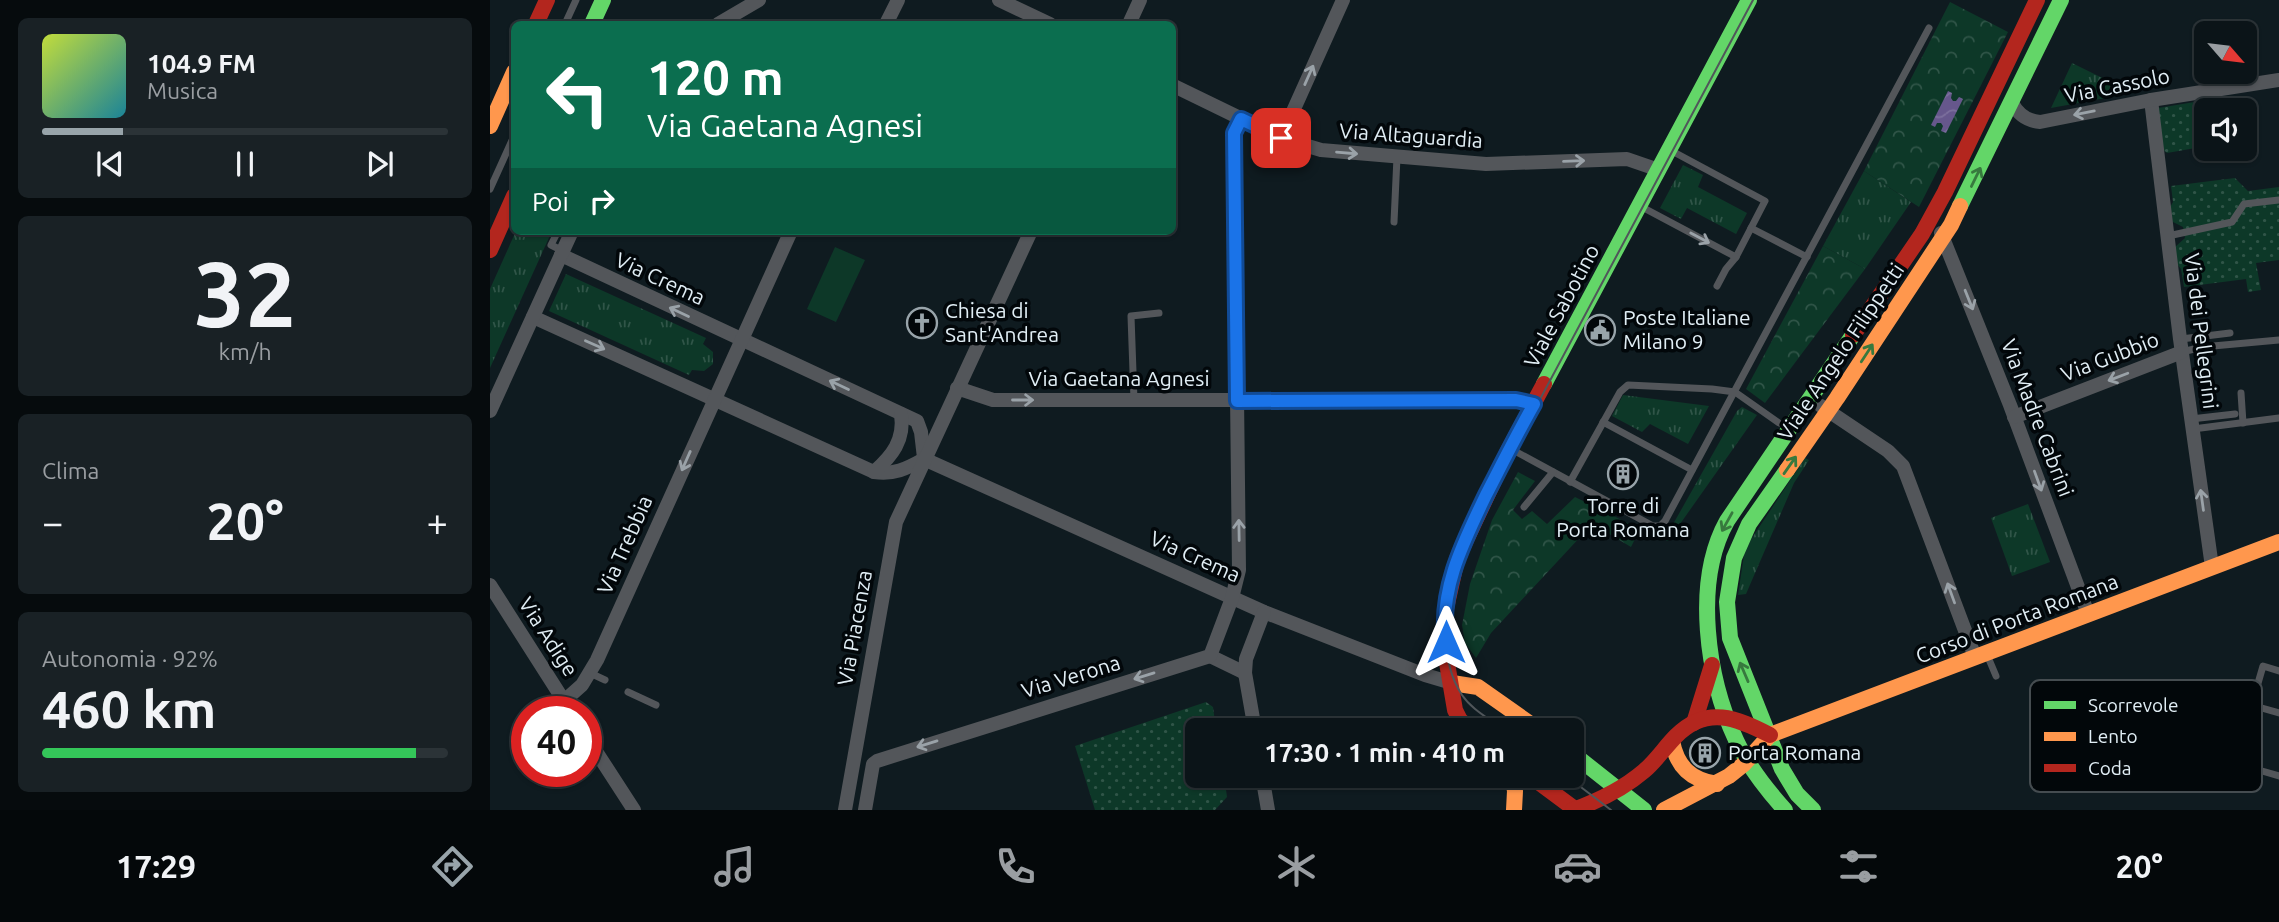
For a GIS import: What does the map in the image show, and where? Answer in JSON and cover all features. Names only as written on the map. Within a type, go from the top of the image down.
[{"type":"main road","points":[[537,21],[547,0]]},
{"type":"main road","points":[[593,21],[603,0]]},
{"type":"main road","name":"Viale Sabotino","points":[[1460,718],[1454,706],[1444,627],[1451,579],[1466,536],[1509,449],[1749,0]]},
{"type":"main road","name":"Viale Angelo Filippetti","points":[[1728,718],[1712,663],[1707,594],[1718,540],[1741,498],[1900,269],[1933,216],[2038,0]]},
{"type":"main road","name":"Viale Angelo Filippetti","points":[[1813,810],[1801,800],[1788,781],[1730,638],[1727,611],[1730,574],[1737,548],[1749,524],[1829,410],[1943,237],[2012,103],[2060,0]]},
{"type":"main road","points":[[490,126],[511,79]]},
{"type":"main road","points":[[490,250],[511,203]]},
{"type":"main road","name":"Corso di Porta Romana","points":[[1770,735],[2279,542]]},
{"type":"main road","name":"Viale Angelo Filippetti","points":[[1694,723],[1712,663]]},
{"type":"main road","points":[[1452,683],[1478,687],[1522,718]]},
{"type":"main road","points":[[1546,788],[1574,810],[1599,800],[1643,771],[1685,728],[1712,718],[1742,720],[1770,735],[1734,773],[1664,810]]},
{"type":"main road","points":[[1728,718],[1747,760],[1785,810]]},
{"type":"main road","points":[[1672,741],[1677,760],[1685,772],[1699,780],[1717,784]]},
{"type":"main road","points":[[1584,762],[1644,810]]},
{"type":"main road","points":[[1514,810],[1515,788]]},
{"type":"street","points":[[723,21],[760,0]]},
{"type":"street","points":[[888,21],[898,0]]},
{"type":"street","points":[[999,0],[1044,21]]},
{"type":"street","points":[[1130,21],[1140,0]]},
{"type":"street","points":[[1281,138],[1343,0]]},
{"type":"street","name":"Via Cassolo","points":[[2012,103],[2024,116],[2040,122],[2151,100],[2279,80]]},
{"type":"street","name":"Via Altaguardia","points":[[1176,87],[1281,138],[1321,150],[1486,164],[1627,159],[1659,170]]},
{"type":"street","name":"Via dei Pellegrini","points":[[2151,100],[2191,424],[2212,567]]},
{"type":"street","points":[[1241,119],[1234,133],[1239,570],[1233,598],[1210,656],[1245,673]]},
{"type":"street","name":"Via Madre Cabrini","points":[[1933,216],[2014,417],[2088,614]]},
{"type":"street","points":[[490,411],[570,235]]},
{"type":"street","points":[[715,399],[790,235]]},
{"type":"street","name":"Via Piacenza","points":[[845,810],[896,522],[1029,235]]},
{"type":"street","name":"Via Crema","points":[[562,253],[917,421],[924,459],[1264,612],[1425,676],[1452,683]]},
{"type":"street","points":[[533,317],[874,472],[901,472],[924,459]]},
{"type":"street","name":"Via Gubbio","points":[[2014,417],[2181,346]]},
{"type":"street","name":"Via Gaetana Agnesi","points":[[957,388],[993,400],[1516,400],[1534,404]]},
{"type":"street","name":"Via Trebbia","points":[[574,696],[590,673],[715,399]]},
{"type":"street","points":[[1806,404],[1819,405],[1829,410],[1888,451],[1903,466],[1981,655]]},
{"type":"street","points":[[874,472],[893,454],[897,446],[901,433],[901,414]]},
{"type":"street","name":"Via Adige","points":[[490,585],[560,696]]},
{"type":"street","points":[[1253,718],[1245,673],[1248,650],[1264,612]]},
{"type":"street","name":"Via Verona","points":[[865,810],[873,764],[886,758],[1210,656]]},
{"type":"street","points":[[602,761],[634,810]]},
{"type":"street","points":[[1264,788],[1268,810]]},
{"type":"lane","points":[[566,21],[576,0]]},
{"type":"lane","points":[[1509,449],[1653,526],[1660,526],[1665,521],[1929,28]]},
{"type":"lane","points":[[490,190],[511,143]]},
{"type":"lane","points":[[1670,150],[1765,201],[1736,257],[1717,286]]},
{"type":"lane","points":[[1394,222],[1397,157]]},
{"type":"lane","points":[[2168,236],[2232,222],[2244,204],[2279,200]]},
{"type":"lane","points":[[1640,206],[1736,257]]},
{"type":"lane","points":[[1751,228],[1807,257]]},
{"type":"lane","points":[[556,235],[551,246],[562,253]]},
{"type":"lane","points":[[1134,401],[1131,316],[1159,313]]},
{"type":"lane","points":[[2181,346],[2230,332]]},
{"type":"lane","points":[[2181,346],[2202,347],[2279,340]]},
{"type":"lane","points":[[1570,482],[1620,392],[1628,385],[1735,392],[1779,423]]},
{"type":"lane","points":[[2241,393],[2243,423]]},
{"type":"lane","points":[[2191,424],[2235,414]]},
{"type":"lane","points":[[2191,424],[2243,423],[2279,418]]},
{"type":"lane","points":[[1603,422],[1692,470]]},
{"type":"lane","points":[[1524,507],[1553,472]]},
{"type":"lane","points":[[1981,655],[1996,676]]},
{"type":"lane","points":[[2259,680],[2263,666],[2279,671]]},
{"type":"lane","points":[[590,673],[605,680]]},
{"type":"lane","points":[[628,692],[656,705]]},
{"type":"lane","points":[[2262,705],[2279,713]]},
{"type":"lane","points":[[2262,771],[2279,776]]},
{"type":"green space","points":[[1950,2],[2008,32],[1919,207],[1864,171]]},
{"type":"green space","points":[[2072,63],[2133,93],[2051,108]]},
{"type":"green space","points":[[2194,102],[2194,148],[2167,153],[2162,149],[2158,108]]},
{"type":"green space","points":[[1683,165],[1703,175],[1698,187],[1747,213],[1736,234],[1687,208],[1681,219],[1660,208]]},
{"type":"green space","points":[[1864,171],[1911,202],[1865,269],[1823,246]]},
{"type":"green space","points":[[2235,178],[2248,191],[2279,187],[2279,260],[2256,263],[2261,290],[2248,292],[2246,279],[2184,287],[2174,248],[2185,238],[2183,227],[2171,221],[2171,186]]},
{"type":"green space","points":[[514,235],[550,235],[490,368],[490,289]]},
{"type":"green space","points":[[1823,246],[1865,269],[1765,403],[1746,389]]},
{"type":"green space","points":[[835,247],[865,260],[836,322],[807,309]]},
{"type":"green space","points":[[566,274],[706,338],[703,344],[713,352],[713,364],[704,371],[692,370],[689,375],[549,311]]},
{"type":"green space","points":[[1623,395],[1709,406],[1688,444],[1650,424],[1642,432],[1612,416]]},
{"type":"green space","points":[[1742,407],[1757,415],[1668,541],[1655,535],[1662,534],[1672,526],[1737,411]]},
{"type":"green space","points":[[1805,458],[1809,460],[1794,483],[1746,594],[1738,595],[1744,555],[1750,541]]},
{"type":"green space","points":[[1518,472],[1535,481],[1513,510],[1522,519],[1532,511],[1547,524],[1575,497],[1640,529],[1631,547],[1596,526],[1583,534],[1491,633],[1476,658],[1465,643],[1462,625],[1470,584],[1492,520]]},
{"type":"green space","points":[[2028,504],[2050,562],[2012,576],[1991,518]]},
{"type":"green space","points":[[1206,702],[1213,707],[1214,718],[1185,718],[1185,788],[1226,788],[1227,797],[1215,810],[1095,810],[1075,746]]},
{"type":"water","points":[[1948,91],[1952,93],[1953,101],[1959,97],[1963,99],[1946,133],[1941,131],[1941,123],[1937,123],[1935,127],[1931,125]]},
{"type":"tram line","points":[[1487,718],[1462,695],[1453,677],[1448,656],[1446,634],[1451,588],[1464,545],[1753,0]]},
{"type":"tram line","points":[[1582,788],[1611,810]]},
{"type":"traffic: fast","points":[[593,21],[603,0]]},
{"type":"traffic: fast","points":[[1544,384],[1749,0]]},
{"type":"traffic: fast","points":[[1960,206],[2061,0]]},
{"type":"traffic: fast","points":[[1785,810],[1746,759],[1726,715],[1711,660],[1707,601],[1710,572],[1716,545],[1727,521],[1853,335]]},
{"type":"traffic: fast","points":[[1787,470],[1749,524],[1734,558],[1727,602],[1730,638],[1782,769],[1797,794],[1813,810]]},
{"type":"traffic: fast","points":[[1584,762],[1644,810]]},
{"type":"traffic: slow","points":[[490,126],[511,79]]},
{"type":"traffic: slow","points":[[1787,470],[1951,225],[1960,206]]},
{"type":"traffic: slow","points":[[1664,810],[1729,776],[1744,764],[1770,735],[2279,542]]},
{"type":"traffic: slow","points":[[1452,683],[1478,687],[1522,718]]},
{"type":"traffic: slow","points":[[1672,741],[1677,758],[1687,771],[1700,779],[1717,784]]},
{"type":"traffic: slow","points":[[1514,788],[1514,810]]},
{"type":"traffic: jam","points":[[537,21],[547,0]]},
{"type":"traffic: jam","points":[[1853,335],[1922,234],[1945,192],[2037,0]]},
{"type":"traffic: jam","points":[[490,250],[511,203]]},
{"type":"traffic: jam","points":[[1459,718],[1455,710],[1446,657],[1445,613],[1457,559],[1509,449],[1544,384]]},
{"type":"traffic: jam","points":[[1694,723],[1712,665]]},
{"type":"traffic: jam","points":[[1573,810],[1628,783],[1653,763],[1676,736],[1699,720],[1734,720],[1770,735]]},
{"type":"traffic: jam","points":[[1546,788],[1576,810]]},
{"type":"place","name":"Chiesa di Sant'Andrea","points":[[922,323]]},
{"type":"place","name":"Poste Italiane Milano 9","points":[[1600,330]]},
{"type":"place","name":"Torre di Porta Romana","points":[[1623,474]]},
{"type":"place","name":"Porta Romana","points":[[1705,753]]},
{"type":"route","points":[[1281,138],[1241,119],[1234,133],[1237,401],[1516,400],[1534,404],[1509,449],[1457,559],[1445,613],[1446,642]]}]
